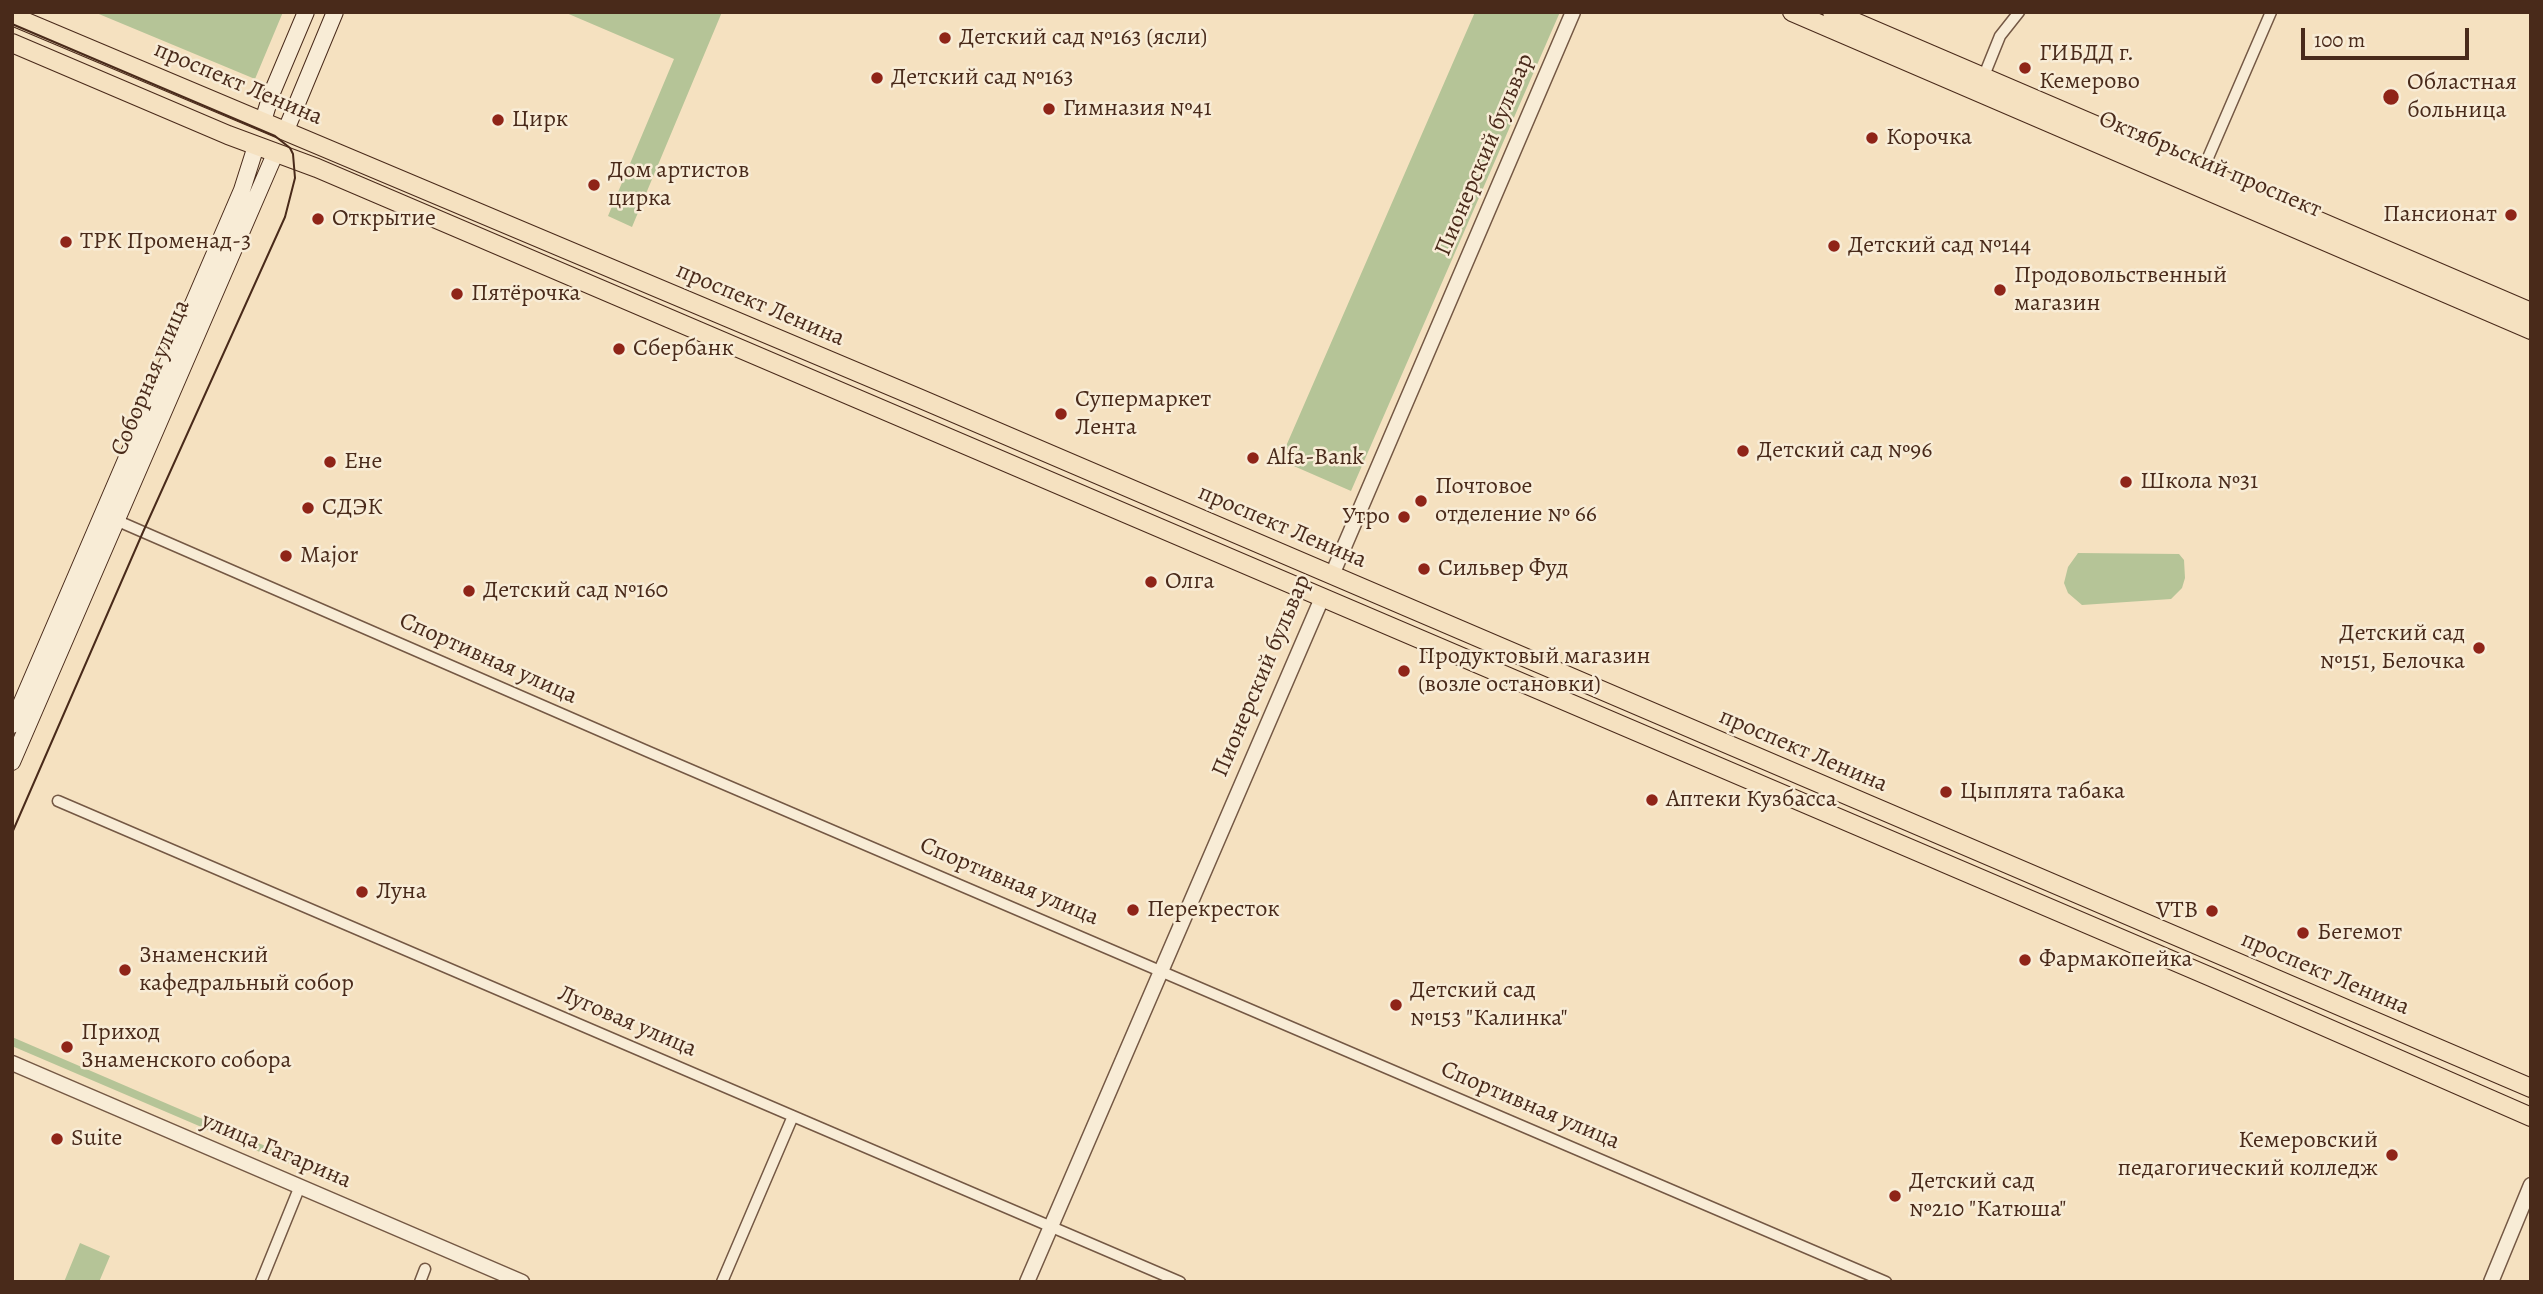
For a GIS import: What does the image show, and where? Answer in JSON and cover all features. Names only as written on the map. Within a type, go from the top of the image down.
[{"type":"main road","name":"Соборная улица","points":[[12,762],[242,190],[271,95],[306,12]]},
{"type":"main road","name":"Соборная улица","points":[[12,725],[286,130],[335,12]]},
{"type":"main road","name":"Октябрьский проспект","points":[[1792,12],[2531,312]]},
{"type":"main road","name":"Октябрьский проспект","points":[[1832,12],[1983,78],[2531,330]]},
{"type":"main road","name":"проспект Ленина","points":[[12,16],[1332,575],[2531,1088]]},
{"type":"main road","name":"проспект Ленина","points":[[12,43],[275,154],[317,168],[2531,1117]]},
{"type":"main road","name":"Пионерский бульвар","points":[[1322,598],[1332,575]]},
{"type":"main road","points":[[1948,865],[1954,841]]},
{"type":"street","name":"Пионерский бульвар","points":[[1332,575],[1573,12]]},
{"type":"street","points":[[1983,78],[2000,36],[2019,12]]},
{"type":"street","points":[[2199,179],[2271,12]]},
{"type":"street","name":"Спортивная улица","points":[[110,517],[649,752],[1886,1282]]},
{"type":"street","name":"Пионерский бульвар","points":[[1027,1282],[1322,598]]},
{"type":"street","name":"Луговая улица","points":[[58,801],[1180,1282]]},
{"type":"street","name":"улица Гагарина","points":[[12,1063],[522,1282]]},
{"type":"street","points":[[722,1282],[793,1116]]},
{"type":"street","points":[[2491,1282],[2531,1185]]},
{"type":"street","points":[[261,1282],[300,1186]]},
{"type":"street","points":[[420,1282],[425,1269]]},
{"type":"green space","points":[[94,12],[283,12],[255,79]]},
{"type":"green space","points":[[564,12],[722,12],[632,227],[608,216],[674,59]]},
{"type":"green space","points":[[1475,12],[1560,12],[1351,491],[1280,460]]},
{"type":"green space","points":[[2078,553],[2179,554],[2184,560],[2185,578],[2182,588],[2171,599],[2082,605],[2068,593],[2064,583],[2068,567]]},
{"type":"green space","points":[[12,1037],[291,1157],[288,1164],[12,1046]]},
{"type":"green space","points":[[80,1243],[110,1256],[99,1282],[64,1282]]},
{"type":"tram line","points":[[12,24],[275,136],[290,148],[293,154],[295,178],[285,217],[143,532],[12,833]]},
{"type":"place","name":"Детский сад №163 (ясли)","points":[[945,38]]},
{"type":"place","name":"ГИБДД г. Кемерово","points":[[2025,68]]},
{"type":"place","name":"Детский сад №163","points":[[877,78]]},
{"type":"place","name":"Областная больница","points":[[2391,97]]},
{"type":"place","name":"Гимназия №41","points":[[1049,109]]},
{"type":"place","name":"Цирк","points":[[498,120]]},
{"type":"place","name":"Корочка","points":[[1872,138]]},
{"type":"place","name":"Дом артистов цирка","points":[[594,185]]},
{"type":"place","name":"Пансионат","points":[[2511,215]]},
{"type":"place","name":"Открытие","points":[[318,219]]},
{"type":"place","name":"ТРК Променад-3","points":[[66,242]]},
{"type":"place","name":"Детский сад №144","points":[[1834,246]]},
{"type":"place","name":"Продовольственный магазин","points":[[2000,290]]},
{"type":"place","name":"Пятёрочка","points":[[457,294]]},
{"type":"place","name":"Сбербанк","points":[[619,349]]},
{"type":"place","name":"Супермаркет Лента","points":[[1061,414]]},
{"type":"place","name":"Детский сад №96","points":[[1743,451]]},
{"type":"place","name":"Alfa-Bank","points":[[1253,458]]},
{"type":"place","name":"Ене","points":[[330,462]]},
{"type":"place","name":"Школа №31","points":[[2126,482]]},
{"type":"place","name":"Почтовое отделение № 66","points":[[1421,501]]},
{"type":"place","name":"СДЭК","points":[[308,508]]},
{"type":"place","name":"Утро","points":[[1404,517]]},
{"type":"place","name":"Major","points":[[286,556]]},
{"type":"place","name":"Сильвер Фуд","points":[[1424,569]]},
{"type":"place","name":"Олга","points":[[1151,582]]},
{"type":"place","name":"Детский сад №160","points":[[469,591]]},
{"type":"place","name":"Детский сад №151, Белочка","points":[[2479,648]]},
{"type":"place","name":"Продуктовый магазин (возле остановки)","points":[[1404,671]]},
{"type":"place","name":"Цыплята табака","points":[[1946,792]]},
{"type":"place","name":"Аптеки Кузбасса","points":[[1652,800]]},
{"type":"place","name":"Луна","points":[[362,892]]},
{"type":"place","name":"Перекресток","points":[[1133,910]]},
{"type":"place","name":"VTB","points":[[2212,911]]},
{"type":"place","name":"Бегемот","points":[[2303,933]]},
{"type":"place","name":"Фармакопейка","points":[[2025,960]]},
{"type":"place","name":"Знаменский кафедральный собор","points":[[125,970]]},
{"type":"place","name":"Детский сад №153 \"Калинка\"","points":[[1396,1005]]},
{"type":"place","name":"Приход Знаменского собора","points":[[67,1047]]},
{"type":"place","name":"Suite","points":[[57,1139]]},
{"type":"place","name":"Кемеровский педагогический колледж","points":[[2392,1155]]},
{"type":"place","name":"Детский сад №210 \"Катюша\"","points":[[1895,1196]]}]
